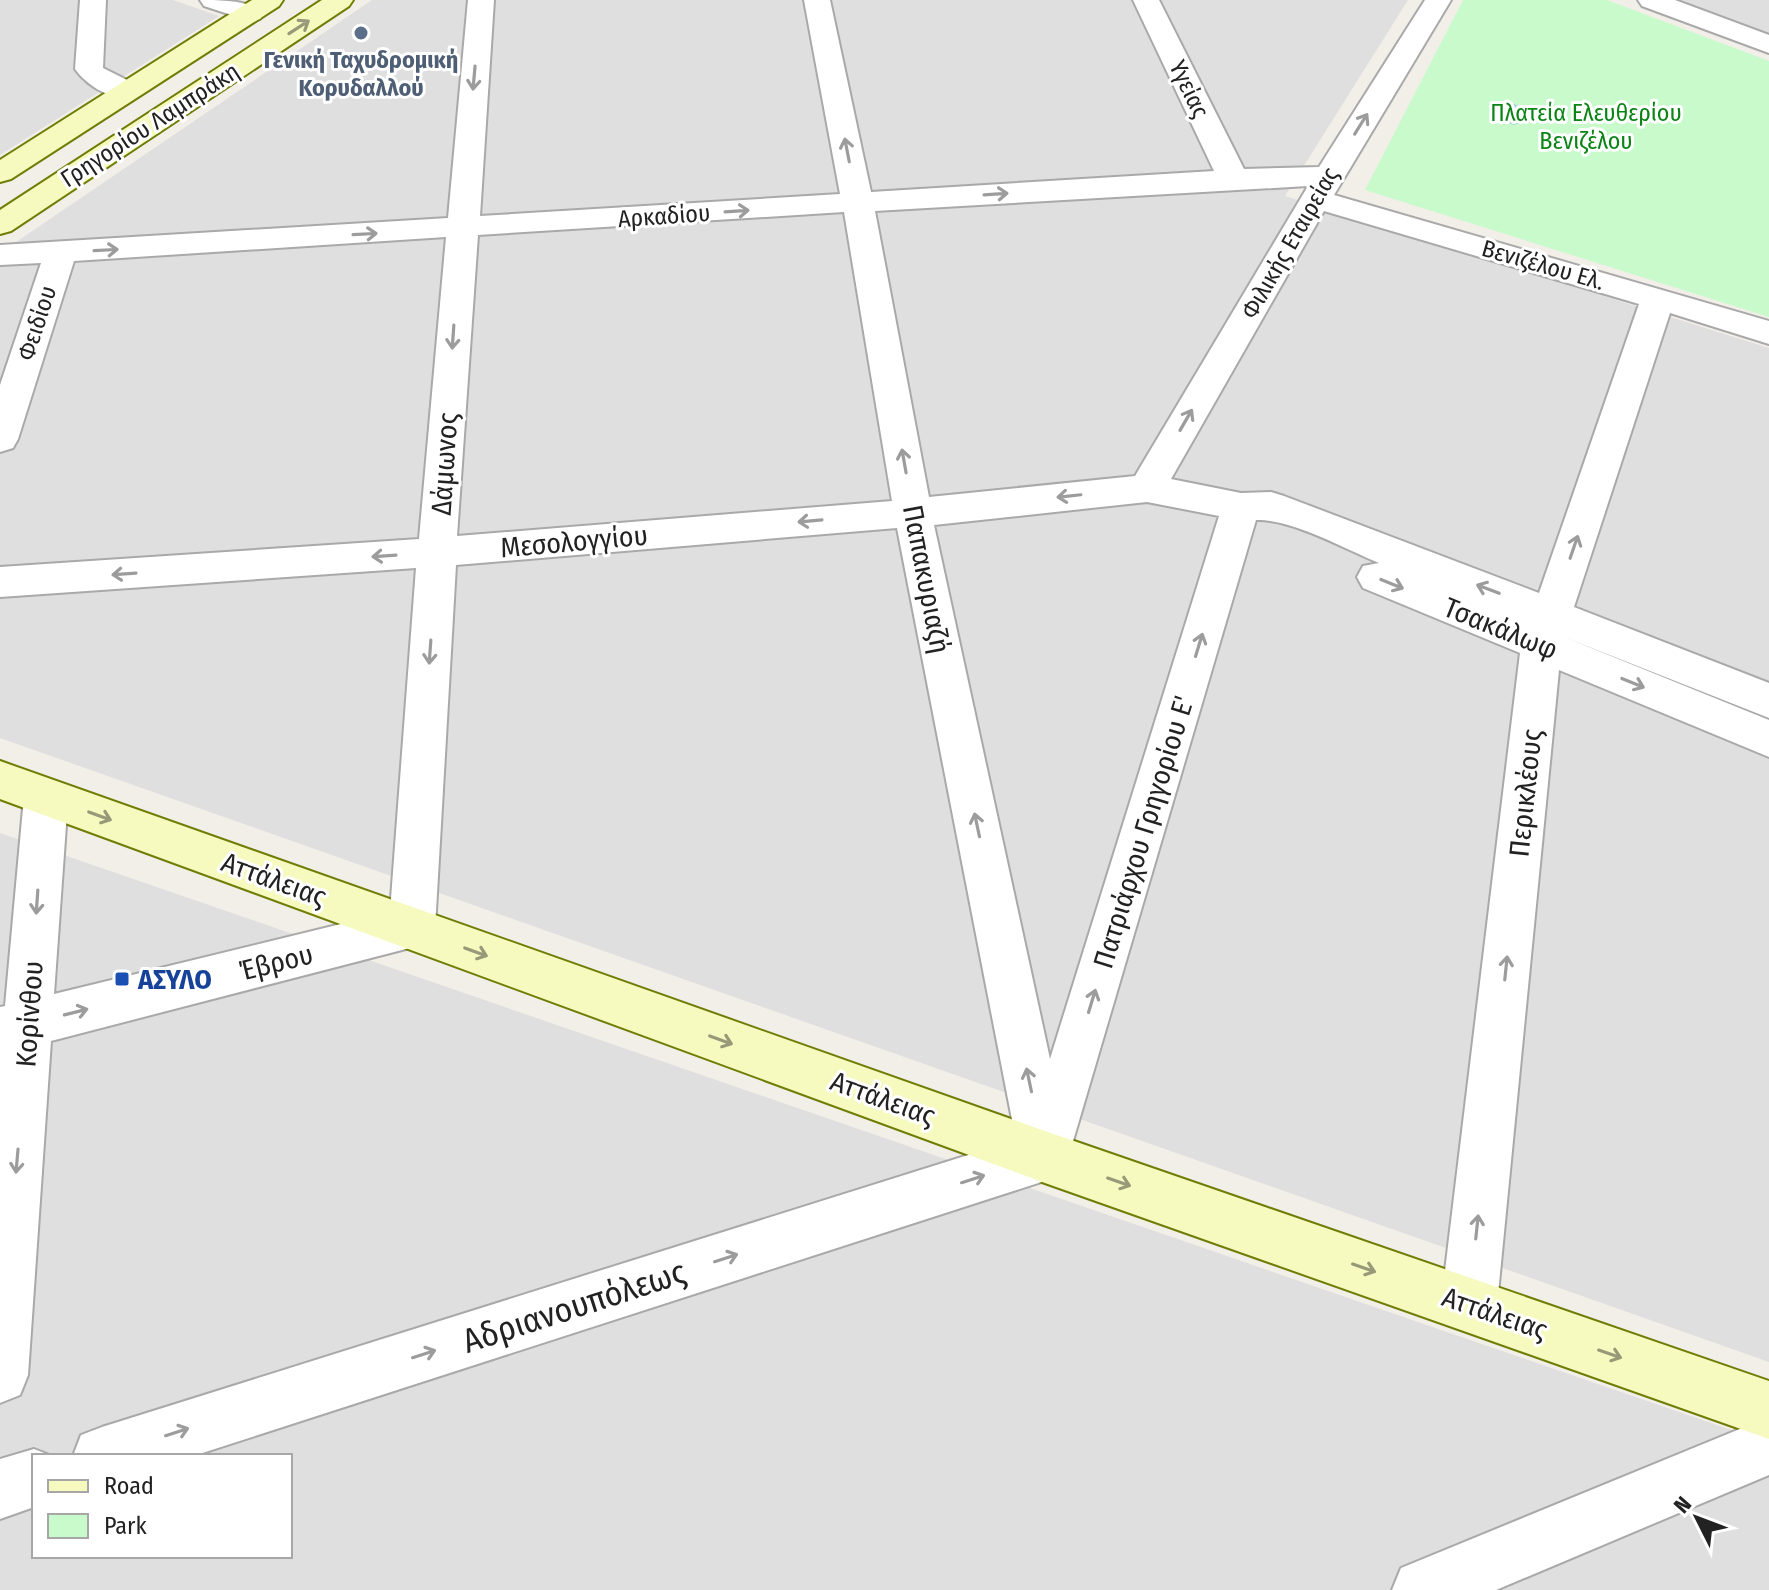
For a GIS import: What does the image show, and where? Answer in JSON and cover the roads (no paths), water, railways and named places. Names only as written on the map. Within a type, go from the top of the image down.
[{"type":"street","points":[[93,0],[89,69],[97,78],[127,91]]},
{"type":"street","points":[[213,0],[260,6]]},
{"type":"street","name":"Γρηγορίου Λαμπράκη","points":[[0,224],[340,0]]},
{"type":"street","name":"Δάμωνος","points":[[412,928],[437,552],[481,0]]},
{"type":"street","name":"Παπακυριαζή","points":[[817,0],[858,204],[913,513],[1045,1157]]},
{"type":"street","name":"Υγείας","points":[[1146,0],[1233,179]]},
{"type":"street","name":"Φιλικής Εταιρείας","points":[[1147,488],[1322,188],[1438,0]]},
{"type":"street","points":[[1655,1],[1769,45]]},
{"type":"street","name":"Γρηγορίου Λαμπράκη","points":[[0,173],[260,6]]},
{"type":"street","name":"Αρκαδίου","points":[[0,255],[1233,179],[1322,188]]},
{"type":"street","name":"Βενιζέλου Ελ.","points":[[1322,188],[1769,333]]},
{"type":"street","name":"Φειδίου","points":[[0,439],[60,253]]},
{"type":"street","name":"Περικλέους","points":[[1469,1304],[1547,629],[1658,298]]},
{"type":"street","name":"Τσακάλωφ","points":[[1147,488],[1241,507],[1261,527],[1287,540],[1769,701]]},
{"type":"street","name":"Μεσολογγίου","points":[[0,582],[437,552],[913,513],[1147,488]]},
{"type":"street","name":"Πατριάρχου Γρηγορίου Ε'","points":[[1045,1157],[1241,507]]},
{"type":"street","name":"Τσακάλωφ","points":[[1547,629],[1769,739]]},
{"type":"street","name":"Αττάλειας","points":[[0,780],[1045,1157],[1769,1410]]},
{"type":"street","name":"Κορίνθου","points":[[0,1375],[14,1028],[46,797]]},
{"type":"street","name":"Έβρου","points":[[14,1028],[412,928]]},
{"type":"street","name":"Αδριανουπόλεως","points":[[108,1454],[1045,1157]]},
{"type":"street","points":[[1423,1590],[1769,1446]]},
{"type":"street","points":[[0,1489],[32,1479]]},
{"type":"water","points":[[1511,103],[1528,109],[1532,120],[1513,125],[1493,115],[1494,107]]},
{"type":"place","name":"Γενική Ταχυδρομική Κορυδαλλού","points":[[361,33]]},
{"type":"place","name":"ΑΣΥΛΟ","points":[[122,979]]},
{"type":"park label","name":"Πλατεία Ελευθερίου Βενιζέλου","points":[[1586,127]]}]
